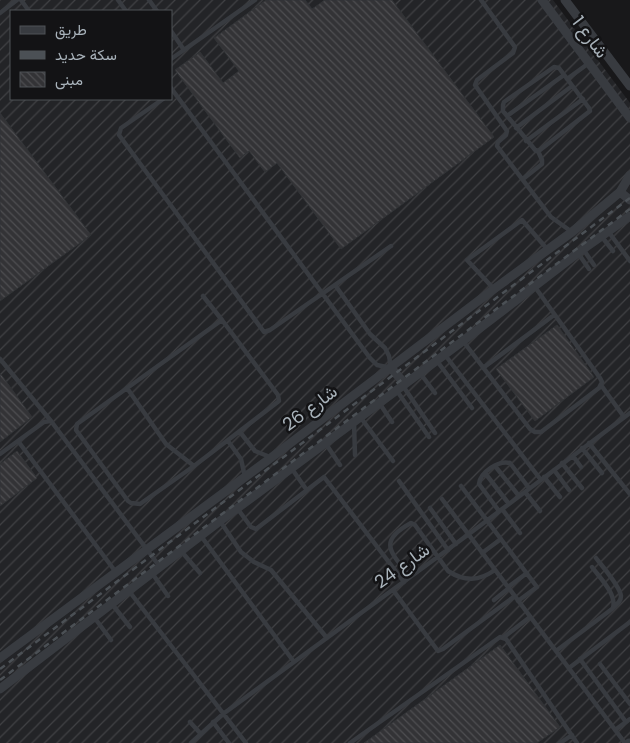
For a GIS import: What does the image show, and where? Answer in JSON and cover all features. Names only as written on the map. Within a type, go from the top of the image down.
[{"type":"street","name":"شارع 1","points":[[542,0],[628,116]]},
{"type":"street","name":"شارع 1","points":[[565,0],[630,86]]},
{"type":"street","points":[[628,116],[630,123]]},
{"type":"street","name":"شارع 26","points":[[0,658],[272,458],[572,232],[620,192],[630,175]]},
{"type":"street","points":[[620,192],[630,200]]},
{"type":"street","points":[[0,689],[237,508],[441,358],[580,251],[629,219]]},
{"type":"street","points":[[391,368],[402,387]]},
{"type":"lane","points":[[0,13],[19,0],[28,10]]},
{"type":"lane","points":[[172,58],[255,0]]},
{"type":"lane","points":[[481,0],[515,47],[513,53],[477,80],[475,88],[506,129],[506,135],[498,142],[497,146],[551,217],[572,232]]},
{"type":"lane","points":[[172,32],[184,50]]},
{"type":"lane","points":[[507,116],[589,63]]},
{"type":"lane","points":[[523,179],[542,164],[542,160],[538,151],[534,150],[526,141],[502,108],[504,102],[552,67],[559,68],[583,99],[589,108],[589,113],[538,151]]},
{"type":"lane","points":[[516,128],[572,86]]},
{"type":"lane","points":[[172,91],[373,362],[386,368],[391,368],[389,356],[385,348],[370,334],[334,285]]},
{"type":"lane","points":[[526,141],[583,99]]},
{"type":"lane","points":[[162,100],[121,128],[119,135],[262,330],[267,332],[391,246]]},
{"type":"lane","points":[[494,289],[466,260],[522,220],[548,250]]},
{"type":"lane","points":[[604,234],[613,251]]},
{"type":"lane","points":[[604,234],[630,261]]},
{"type":"lane","points":[[580,251],[594,265]]},
{"type":"lane","points":[[580,251],[589,269]]},
{"type":"lane","points":[[534,286],[600,378],[601,385],[624,417]]},
{"type":"lane","points":[[203,296],[222,320],[279,398],[276,404],[194,466],[140,504],[131,503],[75,427],[126,388],[222,320]]},
{"type":"lane","points":[[483,368],[554,315]]},
{"type":"lane","points":[[463,341],[530,429],[535,432],[541,432],[600,388],[601,385]]},
{"type":"lane","points":[[441,358],[472,408]]},
{"type":"lane","points":[[441,358],[560,497]]},
{"type":"lane","points":[[0,359],[50,421],[160,567]]},
{"type":"lane","points":[[420,372],[435,394]]},
{"type":"lane","points":[[402,387],[435,433]]},
{"type":"lane","points":[[402,387],[429,437]]},
{"type":"lane","points":[[126,388],[166,444],[194,466]]},
{"type":"lane","points":[[380,404],[392,422]]},
{"type":"lane","name":"شارع 24","points":[[191,743],[213,722],[510,504],[630,412]]},
{"type":"lane","points":[[355,455],[357,420]]},
{"type":"lane","points":[[357,420],[393,461]]},
{"type":"lane","points":[[0,454],[44,422],[50,421]]},
{"type":"lane","points":[[240,432],[255,451],[272,458]]},
{"type":"lane","points":[[18,441],[116,571]]},
{"type":"lane","points":[[228,441],[240,459],[245,477]]},
{"type":"lane","points":[[589,443],[630,494]]},
{"type":"lane","points":[[326,444],[340,465]]},
{"type":"lane","points":[[582,448],[602,473]]},
{"type":"lane","points":[[573,456],[582,467]]},
{"type":"lane","points":[[520,533],[479,484],[480,478],[501,462],[510,463],[540,511]]},
{"type":"lane","points":[[562,463],[582,488]]},
{"type":"lane","points":[[495,466],[519,496]]},
{"type":"lane","points":[[292,469],[306,489]]},
{"type":"lane","points":[[554,470],[569,490]]},
{"type":"lane","points":[[486,473],[510,504]]},
{"type":"lane","points":[[237,508],[251,527],[256,529],[322,477],[326,478],[404,582]]},
{"type":"lane","points":[[399,481],[448,550]]},
{"type":"lane","points":[[461,486],[537,587],[518,601]]},
{"type":"lane","points":[[442,499],[625,743]]},
{"type":"lane","points":[[430,508],[456,544]]},
{"type":"lane","points":[[220,521],[241,552],[254,562],[271,570],[327,638]]},
{"type":"lane","points":[[417,528],[427,521]]},
{"type":"lane","points":[[410,577],[392,553],[390,541],[394,534],[410,523],[414,524],[448,571],[463,578],[480,578],[495,570]]},
{"type":"lane","points":[[424,538],[434,530]]},
{"type":"lane","points":[[201,536],[294,662]]},
{"type":"lane","points":[[482,553],[501,539]]},
{"type":"lane","points":[[181,551],[200,573]]},
{"type":"lane","points":[[556,651],[619,602],[620,592],[596,558]]},
{"type":"lane","points":[[592,567],[613,597],[612,609]]},
{"type":"lane","points":[[152,573],[168,596]]},
{"type":"lane","points":[[494,600],[526,573]]},
{"type":"lane","points":[[393,590],[438,651],[515,596]]},
{"type":"lane","points":[[129,591],[246,743]]},
{"type":"lane","points":[[112,604],[130,627]]},
{"type":"lane","points":[[350,743],[496,638],[504,637],[530,617]]},
{"type":"lane","points":[[94,618],[111,640]]},
{"type":"lane","points":[[569,668],[630,622]]},
{"type":"lane","points":[[504,637],[577,743]]},
{"type":"lane","points":[[580,659],[628,721],[615,730]]},
{"type":"lane","points":[[600,664],[630,704]]},
{"type":"lane","points":[[190,722],[200,733]]},
{"type":"lane","points":[[213,722],[229,743]]},
{"type":"lane","points":[[560,743],[572,735]]},
{"type":"shaded area","points":[[0,0],[553,0],[630,103],[630,743],[0,743]]},
{"type":"building","points":[[266,0],[305,0],[312,9],[325,0],[392,0],[494,137],[341,249],[277,163],[265,172],[249,151],[240,158],[175,70],[200,52],[223,83],[239,71],[214,38]]},
{"type":"building","points":[[0,113],[91,235],[0,301]]},
{"type":"building","points":[[557,325],[594,377],[535,421],[496,369]]},
{"type":"building","points":[[0,373],[32,417],[0,442]]},
{"type":"building","points":[[17,451],[37,478],[0,506],[0,464]]},
{"type":"building","points":[[500,645],[560,727],[537,743],[364,743]]},
{"type":"railway","points":[[0,669],[630,198]]},
{"type":"railway","points":[[0,680],[630,209]]}]
